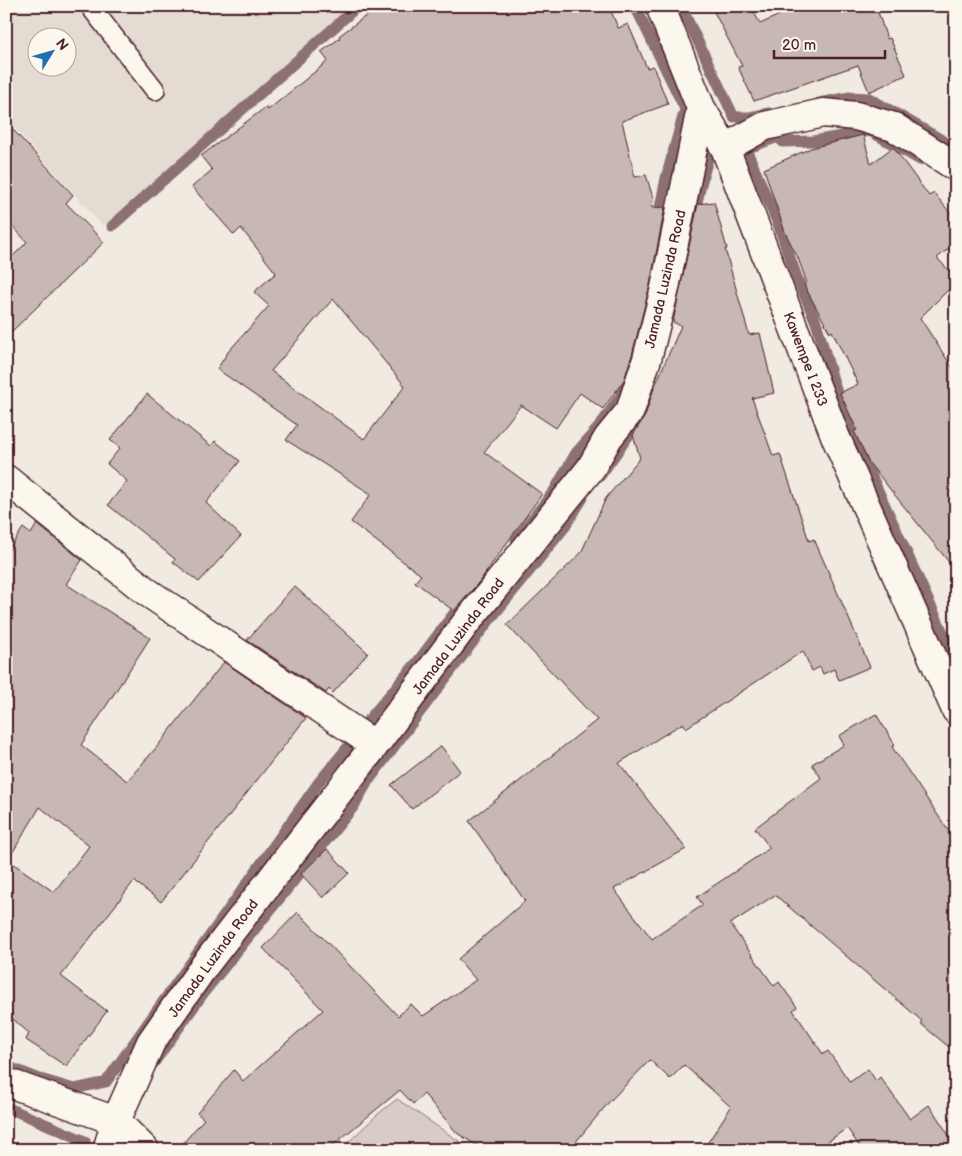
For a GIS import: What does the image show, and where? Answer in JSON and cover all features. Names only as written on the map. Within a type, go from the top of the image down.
[{"type":"street","name":"Kawempe I 233","points":[[660,6],[701,108],[725,148],[836,438],[956,710]]},
{"type":"street","name":"Jamada Luzinda Road","points":[[107,1150],[116,1121],[152,1042],[205,965],[375,745],[466,623],[591,468],[608,438],[630,410],[647,359],[665,288],[701,108]]},
{"type":"street","points":[[725,148],[765,126],[823,114],[856,116],[894,127],[956,167]]},
{"type":"street","points":[[7,479],[147,592],[375,745]]},
{"type":"street","points":[[6,1082],[116,1121],[145,1150]]},
{"type":"lane","points":[[90,6],[155,90]]},
{"type":"shaded area","points":[[6,6],[353,6],[103,226],[6,118]]},
{"type":"shaded area","points":[[397,1099],[472,1150],[340,1150]]},
{"type":"building","points":[[379,6],[609,6],[618,28],[628,24],[647,68],[653,66],[668,104],[622,121],[635,177],[646,175],[653,198],[652,208],[665,207],[650,285],[624,380],[603,409],[580,393],[556,428],[521,405],[484,452],[542,494],[479,582],[454,611],[415,582],[421,575],[351,522],[371,494],[286,440],[297,425],[217,369],[228,352],[269,306],[254,292],[276,273],[241,228],[234,235],[192,187],[212,170],[201,156],[266,107],[268,110],[328,61],[321,52],[340,38],[339,36]],"holes":[[[333,299],[405,386],[364,439],[271,371]]]},
{"type":"building","points":[[711,6],[751,6],[760,24],[799,6],[876,6],[887,39],[890,38],[906,75],[869,92],[858,65],[754,101],[738,67],[742,66]]},
{"type":"building","points":[[6,122],[73,195],[66,203],[104,242],[6,337],[6,263],[27,242],[6,219]]},
{"type":"building","points":[[863,135],[871,164],[893,147],[929,196],[934,193],[956,220],[956,243],[937,258],[956,278],[956,282],[920,318],[956,373],[956,571],[869,463],[854,431],[857,430],[840,393],[858,384],[832,331],[830,333],[804,285],[807,283],[798,258],[785,232],[764,169],[811,148]]},
{"type":"building","points":[[714,202],[749,335],[760,333],[774,393],[752,398],[773,456],[780,454],[809,541],[814,539],[870,667],[839,680],[834,669],[823,674],[820,667],[812,671],[803,651],[686,728],[683,723],[619,763],[686,849],[614,889],[652,939],[703,905],[697,897],[770,848],[755,828],[821,778],[812,764],[844,745],[839,736],[876,714],[895,745],[892,747],[956,842],[956,1053],[920,1023],[922,1021],[775,895],[730,924],[774,986],[779,982],[797,1007],[793,1010],[823,1054],[828,1051],[850,1082],[868,1069],[876,1081],[880,1077],[910,1119],[929,1105],[956,1146],[956,1150],[862,1150],[847,1128],[816,1150],[703,1150],[731,1107],[684,1065],[670,1079],[650,1060],[609,1102],[569,1150],[484,1150],[457,1133],[424,1094],[413,1104],[400,1090],[327,1150],[177,1150],[204,1119],[197,1113],[234,1070],[243,1081],[323,1010],[263,948],[298,912],[398,1016],[411,1004],[423,1016],[476,980],[458,959],[525,901],[469,821],[597,720],[507,625],[581,553],[606,498],[640,458],[633,435],[645,416],[654,388],[681,326],[673,322],[698,204]]},
{"type":"building","points":[[147,394],[211,446],[215,441],[240,461],[206,503],[241,536],[199,582],[173,562],[175,559],[108,505],[127,481],[107,464],[120,448],[110,440]]},
{"type":"building","points":[[37,524],[82,560],[66,584],[150,638],[81,745],[127,781],[156,748],[224,662],[306,718],[161,902],[134,881],[61,976],[107,1011],[66,1066],[26,1040],[29,1033],[6,1013],[6,554],[23,528],[31,534]],"holes":[[[40,807],[89,846],[54,892],[8,860]]]},
{"type":"building","points":[[294,586],[368,653],[333,693],[329,689],[326,693],[247,640]]},
{"type":"building","points":[[441,746],[460,771],[412,809],[391,785]]},
{"type":"building","points":[[327,849],[349,873],[323,898],[301,874]]},
{"type":"waterway","points":[[112,226],[358,6]]},
{"type":"waterway","points":[[635,6],[685,109],[666,178],[657,222]]},
{"type":"waterway","points":[[681,6],[734,117],[750,117],[769,113]]},
{"type":"waterway","points":[[819,103],[850,97],[869,98],[956,148]]},
{"type":"waterway","points":[[920,160],[870,131],[813,141],[783,142],[778,137],[746,149],[776,219],[798,280],[816,322],[839,400],[851,431],[956,661]]},
{"type":"waterway","points":[[680,269],[689,241],[709,157]]},
{"type":"waterway","points":[[644,326],[649,285]]},
{"type":"waterway","points":[[516,540],[554,491],[576,453],[599,427],[620,397],[627,379]]},
{"type":"waterway","points":[[600,476],[634,428],[631,413]]},
{"type":"waterway","points":[[153,1064],[205,991],[354,806],[367,783],[489,621],[564,528],[583,498]]},
{"type":"waterway","points":[[365,724],[418,661],[464,600],[488,577]]},
{"type":"waterway","points":[[6,1066],[74,1089],[106,1082],[319,782],[352,742]]},
{"type":"waterway","points":[[6,1107],[85,1141]]}]
